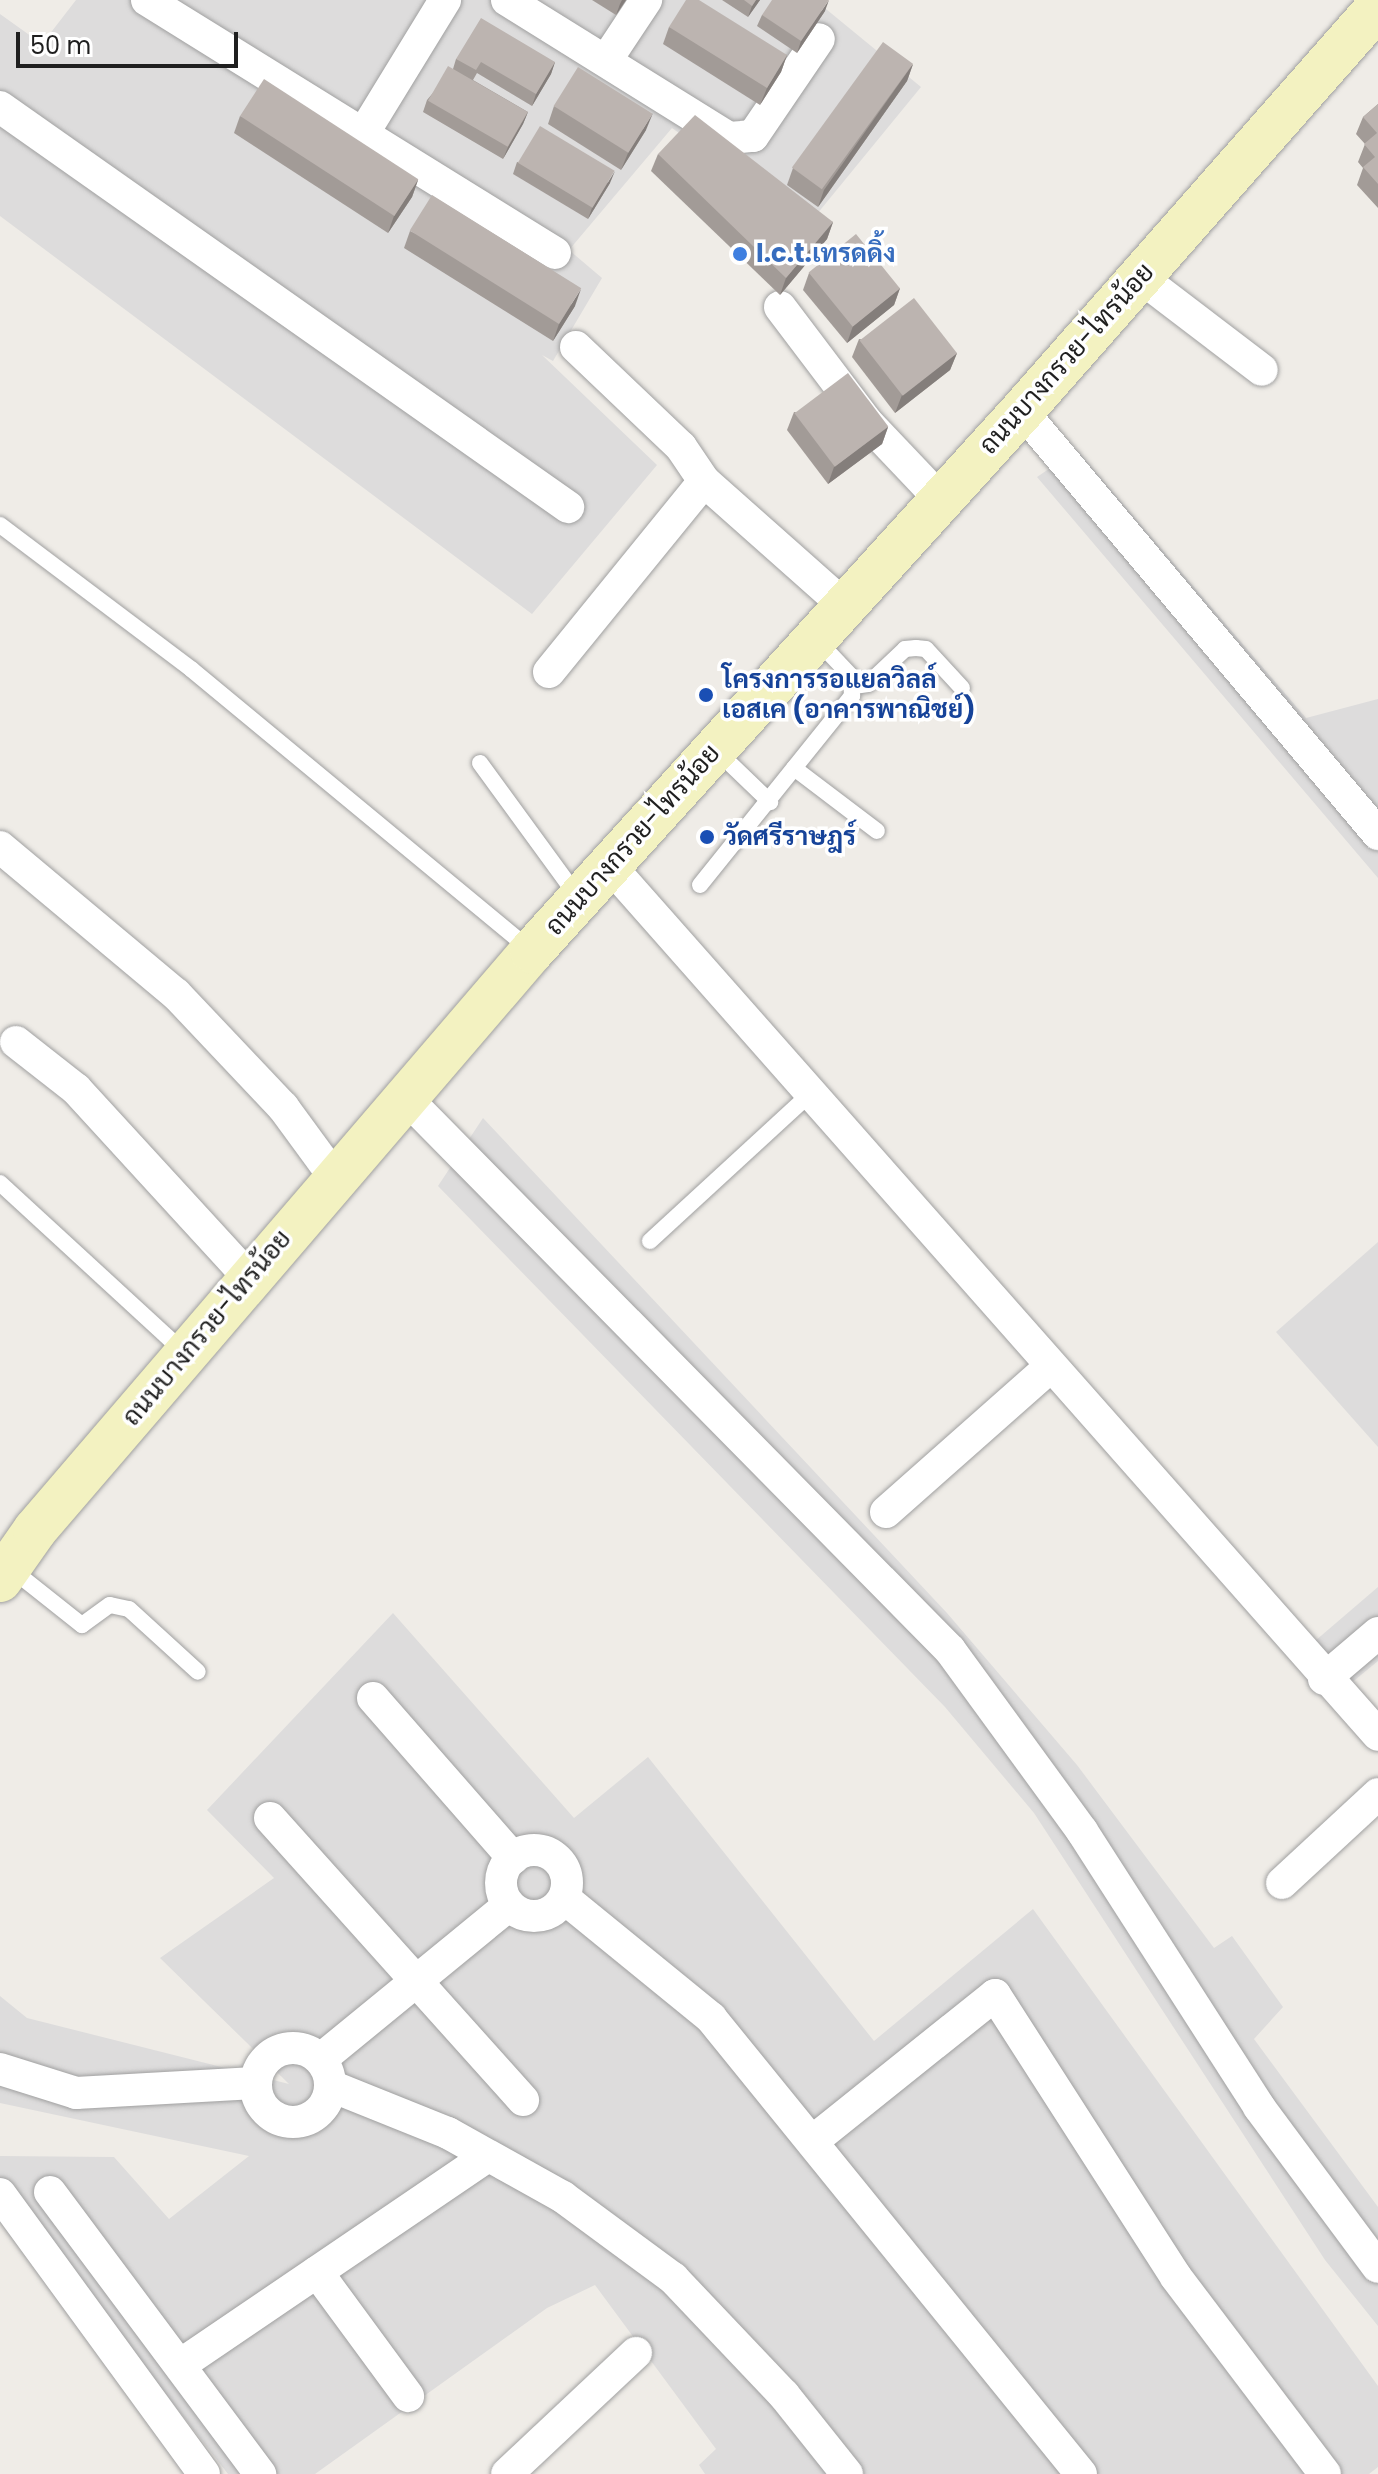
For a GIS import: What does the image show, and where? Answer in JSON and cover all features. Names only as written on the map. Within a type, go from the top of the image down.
[{"type":"main road","name":"ถนนบางกรวย-ไทรน้อย","points":[[4,1574],[185,1353],[532,951],[581,901],[1022,411],[1378,7]]},
{"type":"street","points":[[147,0],[555,253]]},
{"type":"street","points":[[363,134],[445,0]]},
{"type":"street","points":[[507,0],[607,59],[729,138],[743,140],[753,136],[819,39]]},
{"type":"street","points":[[607,59],[646,0]]},
{"type":"street","points":[[0,107],[568,507]]},
{"type":"street","points":[[1140,277],[1262,370]]},
{"type":"street","points":[[780,307],[867,422],[941,500]]},
{"type":"street","points":[[576,347],[681,447],[704,481],[845,606]]},
{"type":"street","points":[[1022,411],[1378,834]]},
{"type":"street","points":[[549,672],[704,481]]},
{"type":"street","points":[[0,847],[176,994],[283,1107],[335,1178]]},
{"type":"street","points":[[611,867],[1049,1368],[1324,1679],[1378,1735]]},
{"type":"street","points":[[16,1042],[76,1089],[249,1278]]},
{"type":"street","points":[[406,1098],[950,1650],[1082,1831],[1236,2073],[1378,2267]]},
{"type":"street","points":[[886,1512],[1049,1368]]},
{"type":"street","points":[[1324,1679],[1378,1633]]},
{"type":"street","points":[[373,1698],[513,1858]]},
{"type":"street","points":[[1282,1883],[1378,1794]]},
{"type":"street","points":[[270,1818],[523,2100]]},
{"type":"street","points":[[537,1850],[560,1862],[566,1873],[564,1898],[545,1914],[532,1916],[509,1905],[501,1880],[513,1858],[537,1850]]},
{"type":"street","points":[[564,1898],[711,2018],[814,2140],[1081,2474]]},
{"type":"street","points":[[509,1905],[416,1981],[326,2072],[319,2112],[292,2122],[265,2110],[255,2083],[267,2057],[279,2049],[294,2047],[326,2072],[448,2133],[563,2197],[673,2278],[784,2395],[847,2474]]},
{"type":"street","points":[[814,2140],[995,1995],[1176,2277],[1325,2474]]},
{"type":"street","points":[[0,2069],[76,2093],[255,2083]]},
{"type":"street","points":[[180,2365],[488,2156]]},
{"type":"street","points":[[50,2192],[260,2474]]},
{"type":"street","points":[[0,2194],[204,2474]]},
{"type":"street","points":[[317,2272],[408,2396]]},
{"type":"street","points":[[507,2474],[636,2353]]},
{"type":"lane","points":[[0,525],[191,669],[532,951]]},
{"type":"lane","points":[[700,885],[770,802],[852,696],[854,686],[851,676],[816,639]]},
{"type":"lane","points":[[854,686],[868,684],[905,649],[916,648],[926,649],[962,688]]},
{"type":"lane","points":[[716,750],[770,802]]},
{"type":"lane","points":[[480,763],[581,901]]},
{"type":"lane","points":[[794,768],[877,831]]},
{"type":"lane","points":[[650,1241],[809,1095]]},
{"type":"lane","points":[[0,1183],[185,1353]]},
{"type":"lane","points":[[4,1574],[82,1625],[110,1605],[129,1609],[198,1672]]},
{"type":"shaded area","points":[[76,0],[815,0],[921,87],[808,225],[672,128],[569,250],[602,278],[553,361],[542,355],[657,465],[532,614],[0,216],[0,14],[42,44]]},
{"type":"shaded area","points":[[1077,450],[1306,718],[1378,699],[1378,878],[1037,477]]},
{"type":"shaded area","points":[[483,1118],[947,1613],[1077,1765],[1214,1948],[1232,1936],[1283,2007],[1254,2039],[1378,2207],[1378,2326],[1325,2260],[1034,1813],[945,1707],[438,1186]]},
{"type":"shaded area","points":[[1378,1242],[1378,1447],[1276,1332]]},
{"type":"shaded area","points":[[1378,1587],[1378,1661],[1350,1684],[1315,1641]]},
{"type":"shaded area","points":[[393,1613],[574,1818],[648,1757],[874,2041],[1033,1909],[1378,2386],[1378,2467],[1369,2474],[705,2474],[699,2465],[716,2449],[595,2285],[547,2308],[315,2474],[228,2474],[0,2181],[0,2156],[114,2157],[169,2219],[249,2156],[0,2103],[0,1996],[27,2018],[289,2084],[160,1958],[274,1878],[207,1810]]},
{"type":"building","points":[[686,0],[699,0],[787,55],[767,88],[669,27]]},
{"type":"building","points":[[772,0],[829,0],[801,41],[762,15]]},
{"type":"building","points":[[481,18],[555,62],[536,94],[481,62],[476,70],[456,59]]},
{"type":"building","points":[[883,42],[913,64],[822,189],[792,167]]},
{"type":"building","points":[[448,66],[528,112],[508,147],[428,101]]},
{"type":"building","points":[[578,67],[653,114],[628,153],[554,106]]},
{"type":"building","points":[[264,79],[418,179],[394,216],[240,116]]},
{"type":"building","points":[[1378,104],[1378,184],[1363,167],[1375,157],[1364,144],[1377,133],[1363,117]]},
{"type":"building","points":[[695,115],[833,222],[786,278],[658,154]]},
{"type":"building","points":[[540,126],[615,171],[592,208],[518,163]]},
{"type":"building","points":[[432,195],[581,288],[559,324],[410,231]]},
{"type":"building","points":[[856,234],[900,288],[853,327],[809,272]]},
{"type":"building","points":[[914,298],[957,353],[903,396],[860,340]]},
{"type":"building","points":[[848,373],[888,427],[835,467],[794,413]]},
{"type":"place","name":"I.c.t.เทรดดิ้ง","points":[[740,254]]},
{"type":"place","name":"โครงการรอแยลวิลล์ เอสเค (อาคารพาณิชย์)","points":[[706,695]]},
{"type":"place","name":"วัดศรีราษฎร์","points":[[707,837]]}]
